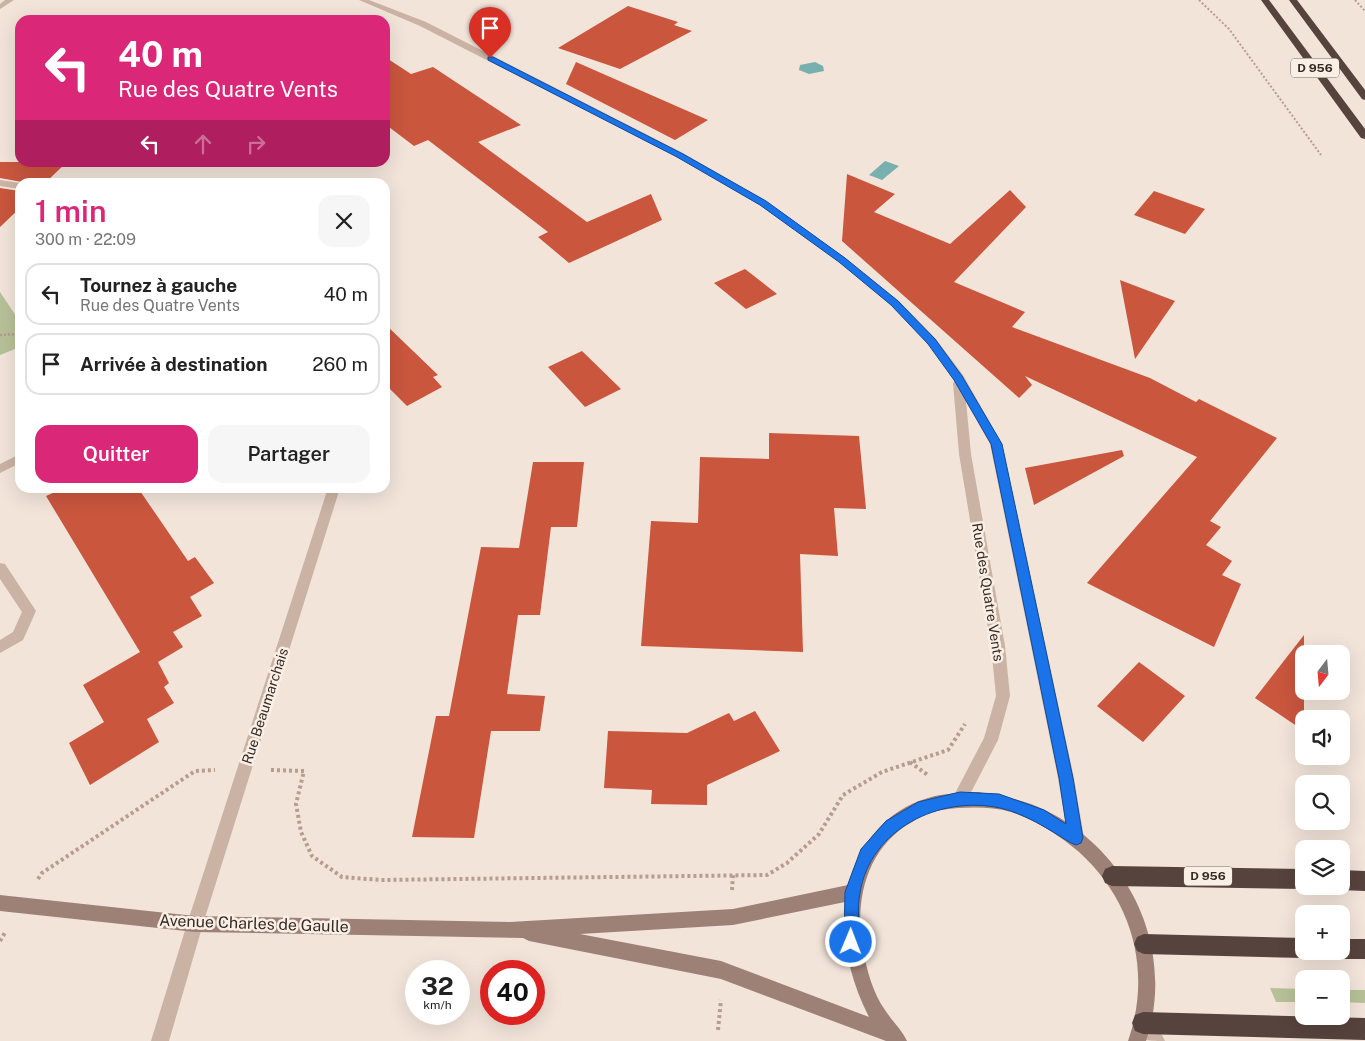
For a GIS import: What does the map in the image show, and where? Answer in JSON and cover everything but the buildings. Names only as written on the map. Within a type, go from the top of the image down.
[{"type":"highway","name":"D 956","points":[[1265,0],[1365,136]]},
{"type":"highway","name":"D 956","points":[[1293,0],[1365,97]]},
{"type":"highway","name":"D 956","points":[[1112,876],[1295,879]]},
{"type":"highway","points":[[1350,880],[1365,881]]},
{"type":"highway","points":[[1144,944],[1295,948]]},
{"type":"highway","points":[[1350,949],[1365,949]]},
{"type":"highway","points":[[1140,1032],[1365,1029]]},
{"type":"street","points":[[0,7],[10,0]]},
{"type":"street","name":"Rue des Quatre Vents","points":[[363,0],[432,28],[680,156],[763,203],[842,260],[895,303],[932,341],[958,378],[996,444],[1066,778],[1076,838]]},
{"type":"street","points":[[0,184],[15,186]]},
{"type":"street","name":"Rue des Quatre Vents","points":[[958,378],[965,454],[998,646],[1002,696],[991,740],[960,799]]},
{"type":"street","points":[[0,469],[15,461]]},
{"type":"street","name":"Rue Beaumarchais","points":[[160,1041],[195,924],[332,493]]},
{"type":"street","points":[[0,568],[29,611],[18,636],[0,646]]},
{"type":"street","points":[[895,1038],[867,996],[851,942],[852,892],[866,854],[891,826],[923,806],[960,799],[999,801],[1039,815],[1076,838],[1112,876],[1136,919],[1144,944],[1149,984],[1140,1032],[1156,1041]]},
{"type":"street","name":"Avenue Charles de Gaulle","points":[[0,903],[195,924],[510,930],[733,917],[852,892]]},
{"type":"street","name":"Avenue Charles de Gaulle","points":[[510,930],[721,970],[895,1038]]},
{"type":"path","points":[[1198,0],[1229,29],[1321,155]]},
{"type":"path","points":[[1355,0],[1365,11]]},
{"type":"path","points":[[0,335],[15,334]]},
{"type":"path","points":[[264,770],[304,771],[296,804],[301,832],[312,856],[342,877],[381,880],[768,875],[787,863],[819,834],[843,795],[882,772],[948,750],[968,719]]},
{"type":"path","points":[[42,873],[195,771],[218,770]]},
{"type":"green space","points":[[0,292],[15,314],[15,349],[0,355]]},
{"type":"green space","points":[[1270,988],[1295,989],[1295,1002],[1276,1002]]},
{"type":"green space","points":[[1350,990],[1365,990],[1365,1003],[1350,1002]]},
{"type":"water","points":[[815,62],[823,66],[824,71],[809,74],[799,70],[800,65]]},
{"type":"water","points":[[885,161],[899,166],[882,180],[869,175]]},
{"type":"route","points":[[490,58],[680,156],[763,203],[842,260],[895,303],[932,341],[958,378],[996,444],[1066,778],[1076,838],[1039,815],[999,801],[960,799],[923,806],[891,826],[866,854],[852,892],[851,942]]}]
